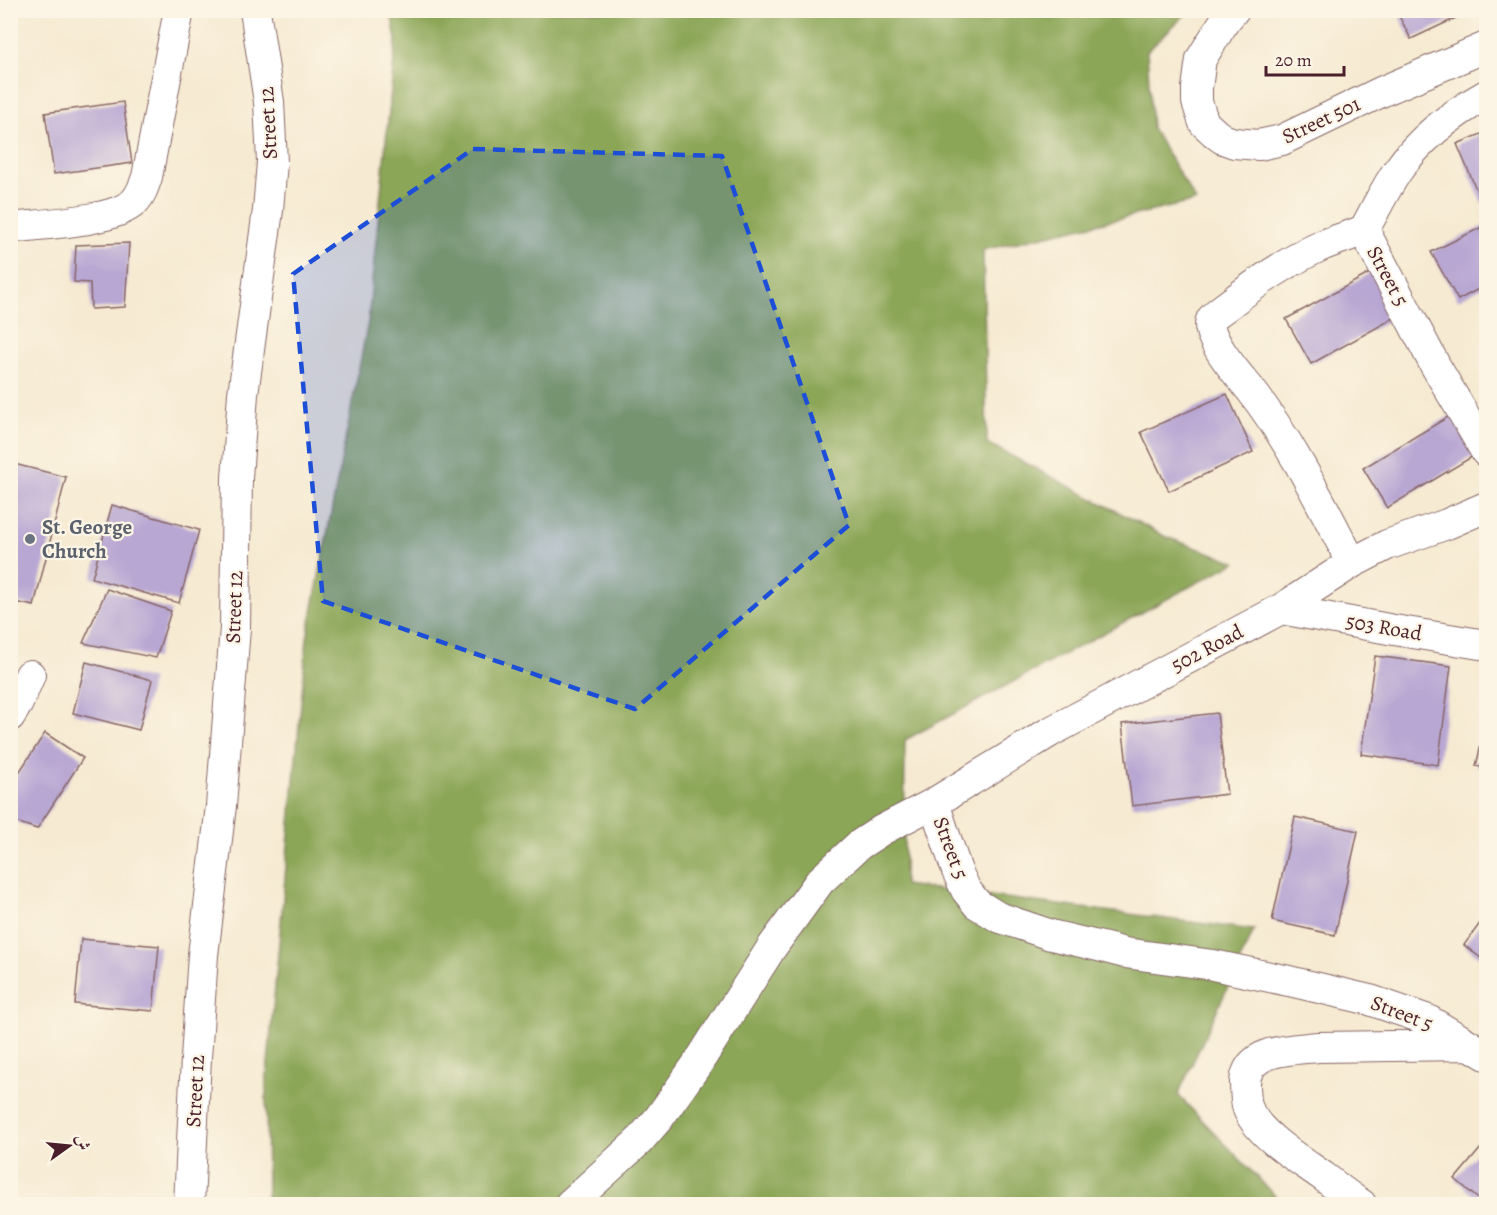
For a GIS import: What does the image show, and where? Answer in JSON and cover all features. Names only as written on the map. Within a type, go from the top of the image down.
[{"type":"street","points":[[10,228],[96,218],[122,210],[141,194],[147,177],[179,10]]},
{"type":"street","name":"Street 12","points":[[189,1204],[203,955],[221,806],[235,628],[237,478],[243,394],[268,210],[272,162],[269,102],[255,10]]},
{"type":"street","name":"Street 501","points":[[1234,10],[1201,59],[1197,88],[1197,102],[1204,123],[1223,140],[1234,143],[1260,144],[1282,140],[1383,91],[1486,47]]},
{"type":"street","name":"Street 5","points":[[1486,95],[1449,117],[1415,148],[1398,170],[1364,230],[1435,365],[1486,452]]},
{"type":"street","points":[[1352,563],[1306,475],[1264,408],[1219,347],[1209,327],[1213,316],[1284,266],[1321,246],[1364,230]]},
{"type":"street","name":"502 Road","points":[[934,803],[1050,732],[1281,609],[1352,563],[1387,545],[1448,524],[1486,507]]},
{"type":"street","name":"503 Road","points":[[1281,609],[1486,645]]},
{"type":"street","points":[[10,716],[30,675]]},
{"type":"street","name":"Street 5","points":[[570,1204],[639,1140],[659,1118],[772,947],[820,881],[860,845],[882,830],[934,803],[957,871],[966,890],[977,904],[998,916],[1051,936],[1125,952],[1213,965],[1370,1000],[1428,1020],[1477,1050]]},
{"type":"street","points":[[1361,1204],[1270,1137],[1253,1118],[1248,1108],[1245,1092],[1246,1074],[1251,1065],[1260,1057],[1275,1052],[1318,1047],[1477,1050]]},
{"type":"highlighted area","points":[[473,149],[722,156],[849,525],[635,709],[323,601],[293,274]]},
{"type":"green space","points":[[391,11],[1189,11],[1147,51],[1152,128],[1196,201],[983,250],[987,443],[1166,537],[1236,562],[905,740],[904,885],[1254,930],[1178,1095],[1283,1204],[267,1204],[266,1085],[307,638],[368,322],[396,40]]},
{"type":"building","points":[[10,10],[27,10],[27,11],[10,17]]},
{"type":"building","points":[[1396,10],[1473,10],[1411,39]]},
{"type":"building","points":[[123,102],[132,163],[54,174],[45,113]]},
{"type":"building","points":[[1486,132],[1486,201],[1482,203],[1457,144]]},
{"type":"building","points":[[1486,225],[1486,285],[1458,300],[1431,252]]},
{"type":"building","points":[[129,243],[125,307],[91,309],[90,283],[74,282],[76,245]]},
{"type":"building","points":[[1372,272],[1396,317],[1311,364],[1286,319]]},
{"type":"building","points":[[1227,394],[1253,452],[1169,491],[1141,432]]},
{"type":"building","points":[[1451,415],[1475,455],[1387,508],[1363,468]]},
{"type":"building","name":"St. George Church","points":[[10,463],[66,477],[34,606],[10,601]]},
{"type":"building","points":[[112,505],[199,530],[179,603],[92,578]]},
{"type":"building","points":[[107,589],[171,611],[156,658],[83,643]]},
{"type":"building","points":[[1375,656],[1451,666],[1438,765],[1361,754]]},
{"type":"building","points":[[86,662],[152,680],[139,730],[73,713]]},
{"type":"building","points":[[1217,713],[1227,794],[1132,806],[1122,724]]},
{"type":"building","points":[[1486,723],[1486,768],[1476,766]]},
{"type":"building","points":[[45,733],[83,758],[37,829],[10,820],[10,786]]},
{"type":"building","points":[[1295,817],[1358,831],[1335,935],[1272,921]]},
{"type":"building","points":[[1486,915],[1486,962],[1464,945]]},
{"type":"building","points":[[81,939],[159,946],[153,1011],[75,1004]]},
{"type":"building","points":[[1486,1142],[1486,1204],[1484,1204],[1455,1179]]},
{"type":"place","name":"St. George Church","points":[[30,539]]}]
